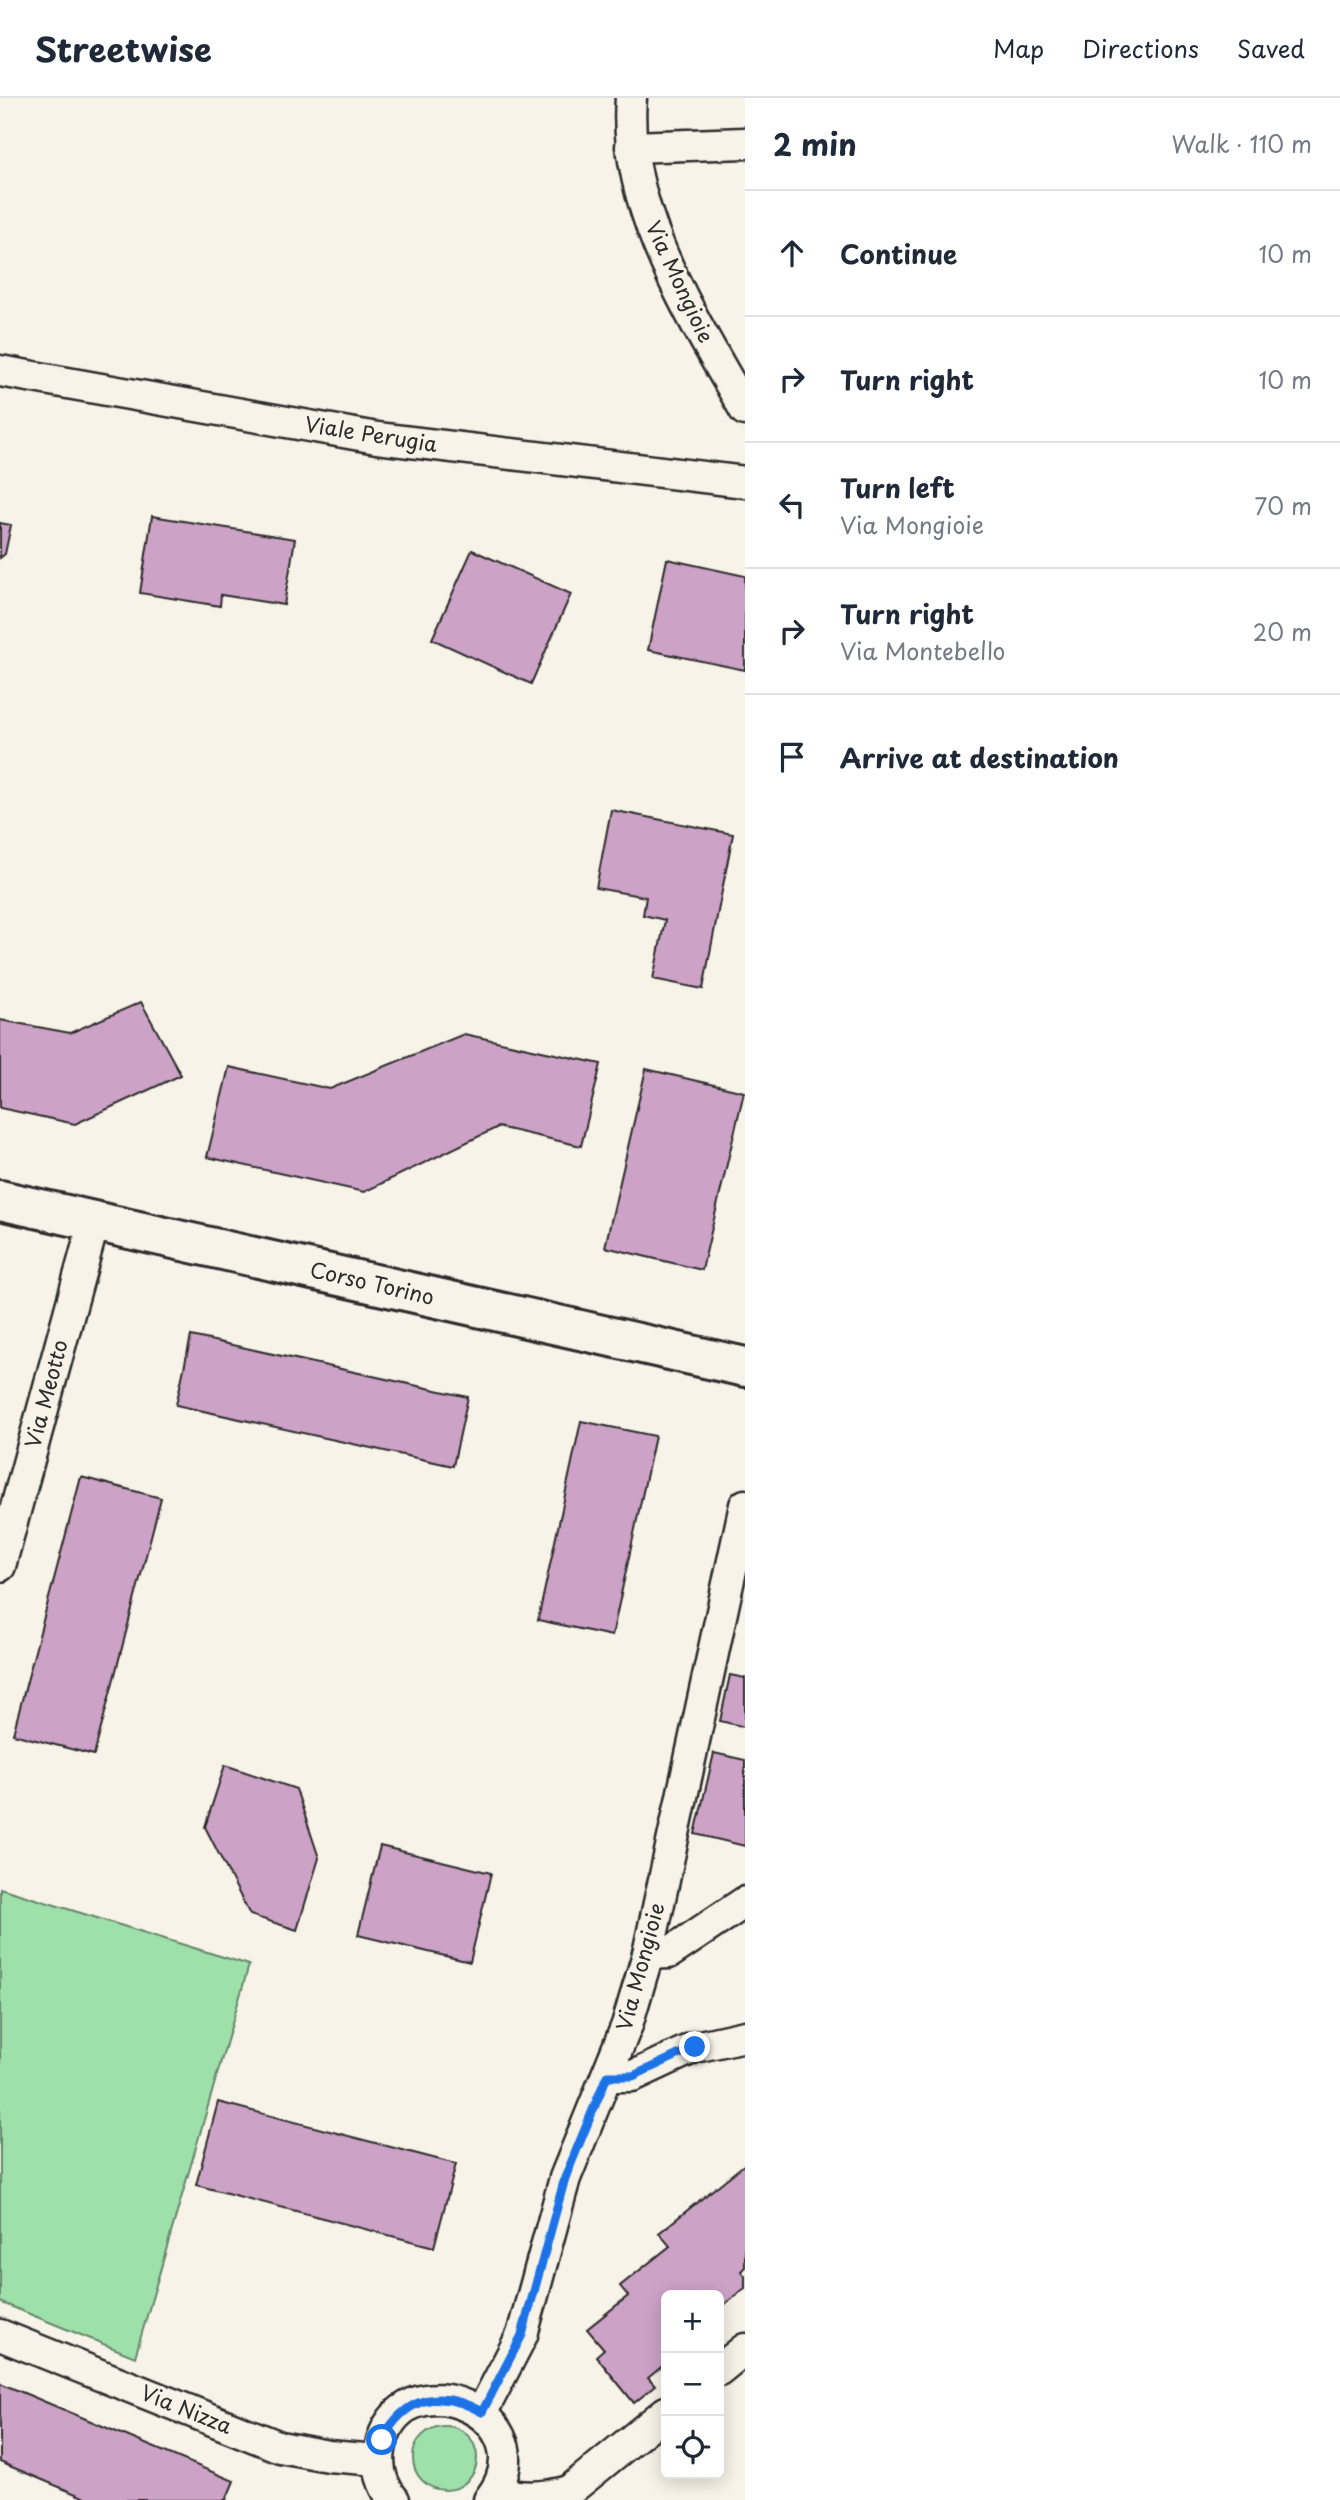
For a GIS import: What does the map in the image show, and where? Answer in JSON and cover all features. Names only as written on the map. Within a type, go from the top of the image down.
[{"type":"main road","name":"Corso Torino","points":[[0,1200],[745,1367]]},
{"type":"street","name":"Via Mongioie","points":[[631,98],[631,147],[649,221],[699,327],[745,410]]},
{"type":"street","points":[[631,147],[745,143]]},
{"type":"street","name":"Viale Perugia","points":[[0,371],[377,438],[745,482]]},
{"type":"street","name":"Via Meotto","points":[[0,1566],[94,1222]]},
{"type":"street","name":"Via Mongioie","points":[[482,2412],[522,2335],[565,2178],[627,2025],[648,1954],[745,1505]]},
{"type":"street","points":[[648,1954],[669,1953],[745,1902]]},
{"type":"street","points":[[607,2076],[633,2076],[695,2047],[745,2036]]},
{"type":"street","name":"Via Nizza","points":[[0,2335],[280,2447],[328,2456],[378,2460]]},
{"type":"street","points":[[724,2366],[745,2349]]},
{"type":"street","points":[[394,2500],[381,2477],[378,2460],[382,2440],[391,2423],[406,2409],[424,2400],[444,2398],[464,2402],[482,2412],[501,2443],[504,2461],[492,2496],[523,2498],[569,2491],[661,2416]]},
{"type":"green space","points":[[0,1888],[249,1965],[135,2357],[0,2302]]},
{"type":"green space","points":[[445,2426],[463,2432],[471,2440],[477,2458],[471,2476],[463,2484],[445,2490],[427,2484],[419,2476],[413,2458],[419,2440],[427,2432]]},
{"type":"building","points":[[152,516],[295,539],[284,605],[221,595],[220,606],[140,593]]},
{"type":"building","points":[[0,523],[11,525],[5,554],[0,558]]},
{"type":"building","points":[[472,550],[571,594],[531,684],[432,639]]},
{"type":"building","points":[[667,559],[745,576],[745,670],[648,650]]},
{"type":"building","points":[[611,810],[733,834],[703,989],[653,979],[665,920],[643,915],[646,897],[596,888]]},
{"type":"building","points":[[141,1002],[181,1075],[75,1124],[0,1108],[0,1020],[70,1033]]},
{"type":"building","points":[[464,1034],[601,1064],[581,1146],[498,1127],[364,1192],[207,1157],[229,1067],[330,1089]]},
{"type":"building","points":[[646,1069],[744,1092],[702,1270],[605,1247]]},
{"type":"building","points":[[191,1336],[468,1397],[453,1466],[176,1405]]},
{"type":"building","points":[[581,1421],[655,1436],[612,1636],[538,1620]]},
{"type":"building","points":[[81,1477],[161,1498],[94,1755],[13,1734]]},
{"type":"building","points":[[730,1675],[745,1678],[745,1727],[720,1721]]},
{"type":"building","points":[[714,1753],[745,1760],[745,1846],[695,1834]]},
{"type":"building","points":[[225,1765],[296,1789],[319,1858],[297,1930],[250,1915],[205,1827]]},
{"type":"building","points":[[380,1846],[491,1873],[470,1962],[358,1935]]},
{"type":"building","points":[[218,2102],[456,2164],[434,2247],[196,2185]]},
{"type":"building","points":[[745,2164],[745,2267],[741,2271],[745,2276],[745,2288],[724,2305],[724,2290],[661,2290],[661,2367],[648,2378],[655,2386],[634,2403],[596,2356],[604,2349],[587,2329],[628,2296],[620,2286],[670,2246],[659,2233]]},
{"type":"building","points":[[0,2383],[234,2481],[226,2500],[90,2500],[0,2462]]},
{"type":"route","points":[[382,2440],[391,2423],[406,2409],[424,2400],[444,2398],[464,2402],[482,2412],[522,2335],[565,2178],[607,2076],[633,2076],[695,2047]]}]
